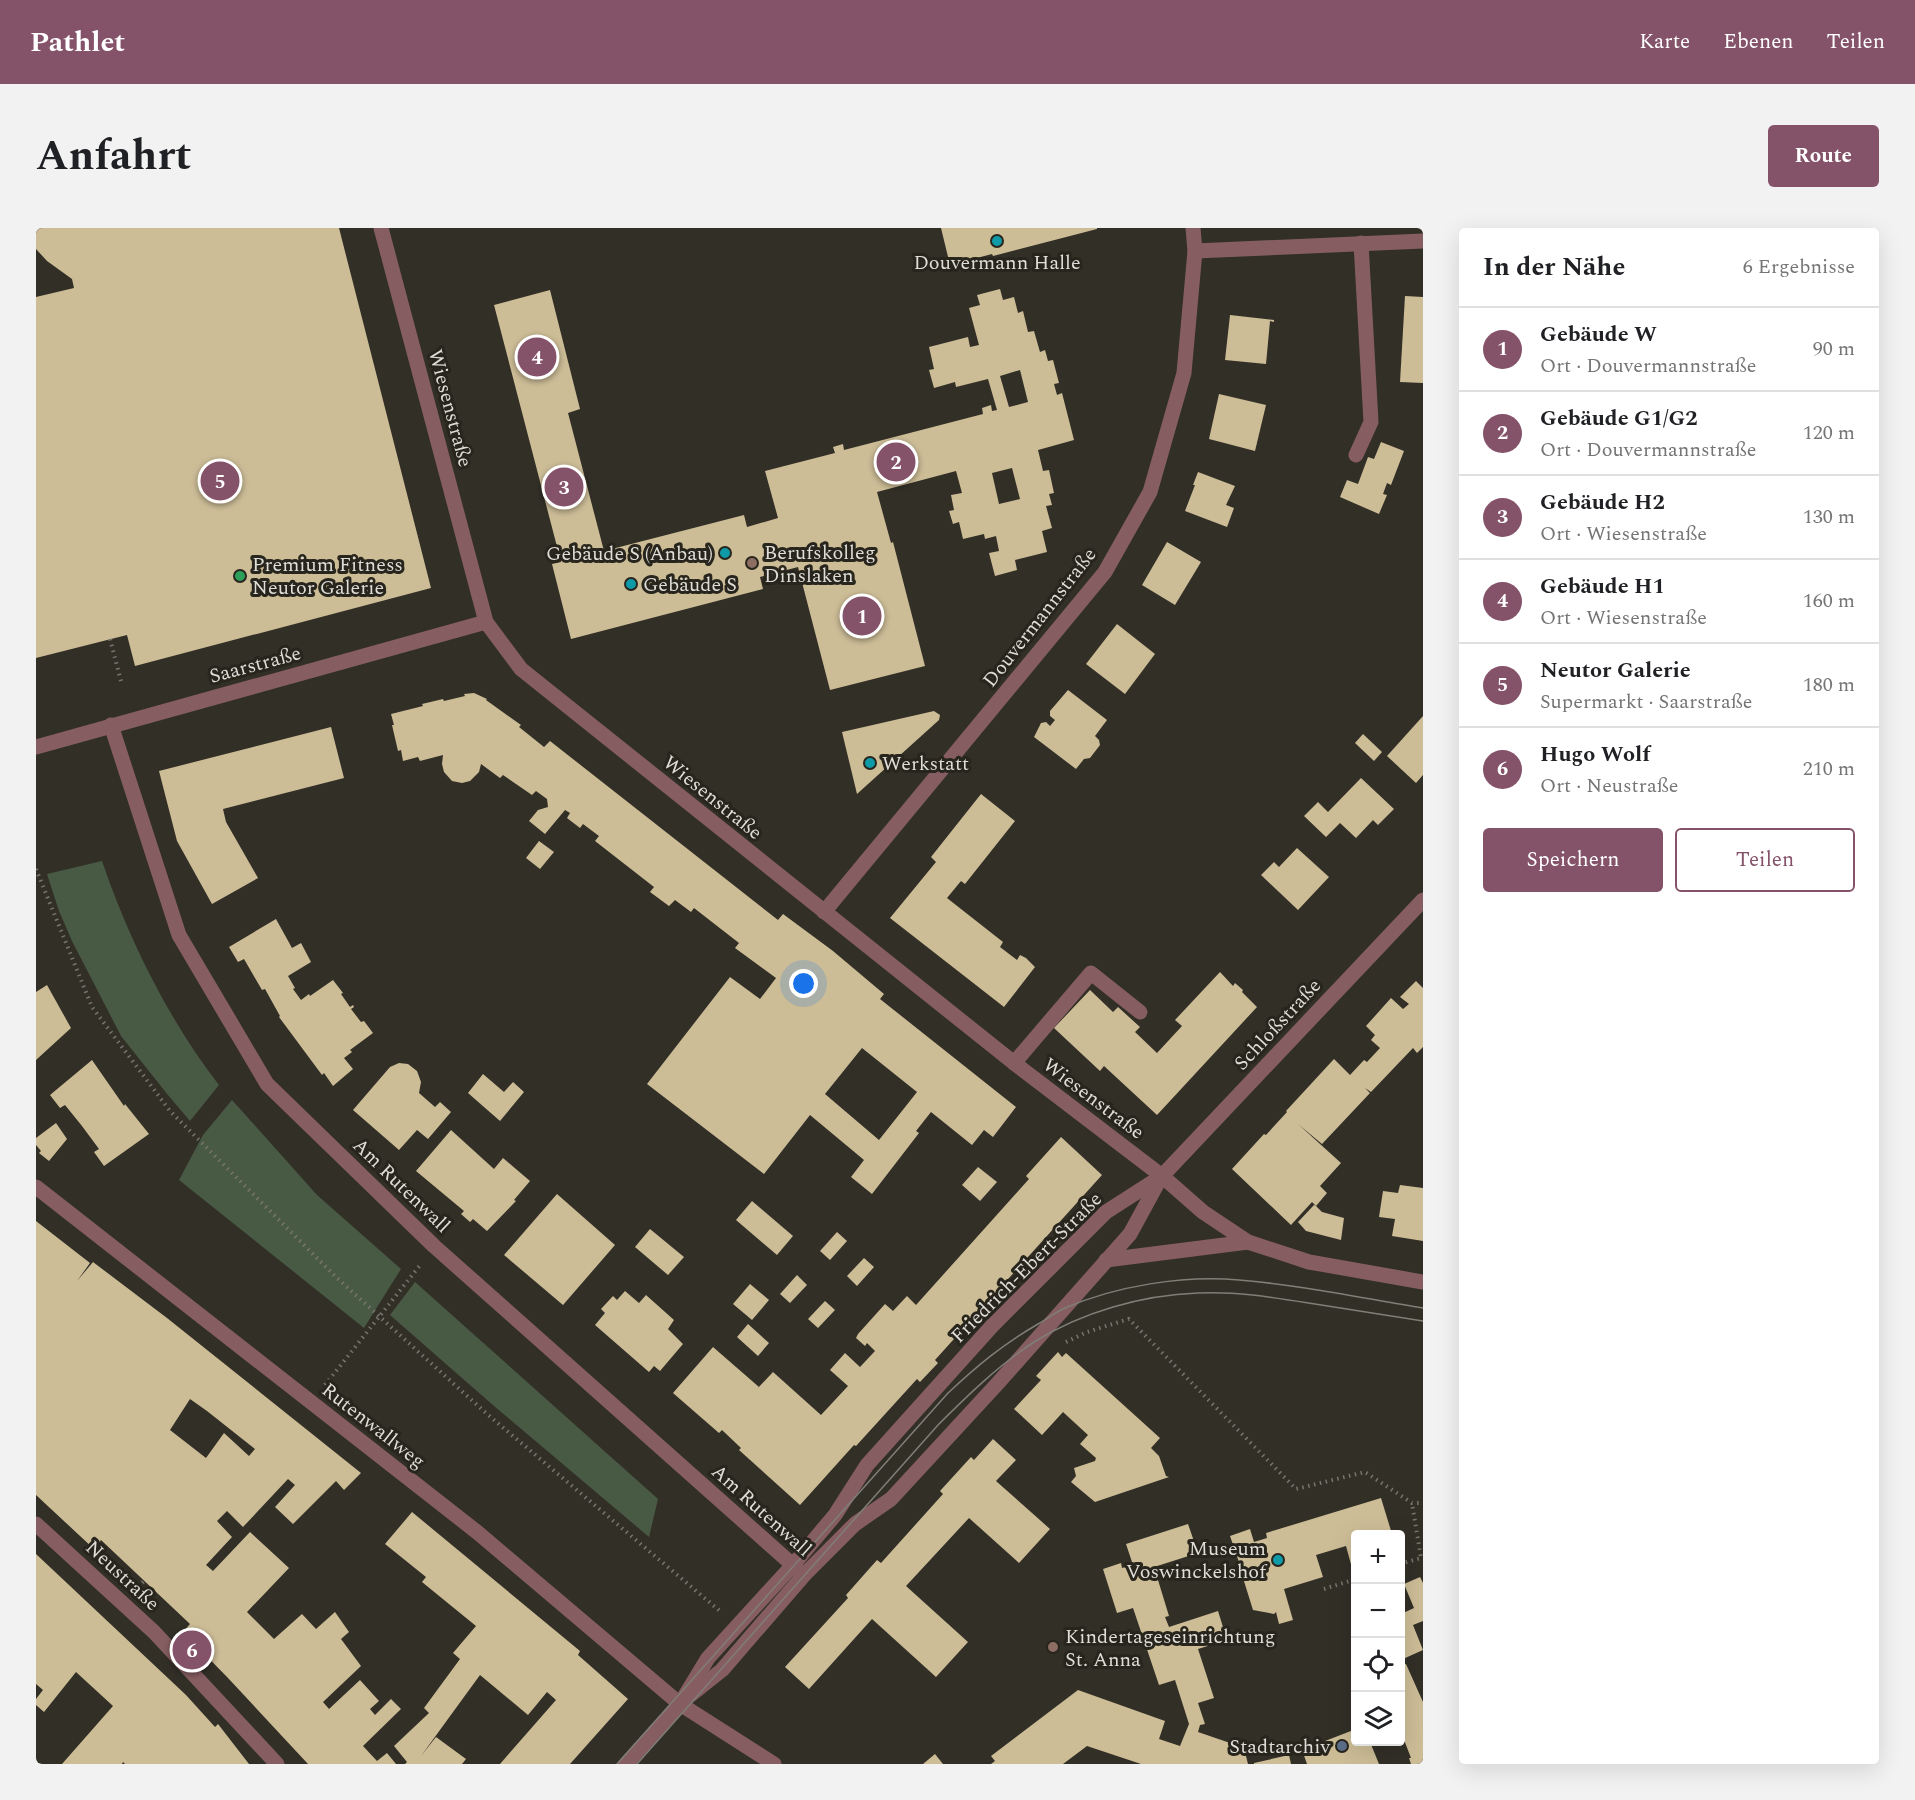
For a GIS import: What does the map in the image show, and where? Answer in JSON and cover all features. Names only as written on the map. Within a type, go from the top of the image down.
[{"type":"street","name":"Wiesenstraße","points":[[381,228],[486,622],[520,669],[1014,1063],[1162,1176],[1203,1212],[1248,1242],[1309,1262],[1423,1282]]},
{"type":"street","name":"Douvermannstraße","points":[[824,912],[1105,572],[1150,492],[1184,373],[1195,250],[1193,228]]},
{"type":"street","points":[[1195,250],[1423,241]]},
{"type":"street","points":[[1356,454],[1371,422],[1361,243]]},
{"type":"street","name":"Saarstraße","points":[[36,747],[486,622]]},
{"type":"street","name":"Am Rutenwall","points":[[111,725],[179,934],[267,1084],[434,1246],[799,1570]]},
{"type":"street","name":"Schloßstraße","points":[[1162,1176],[1423,900]]},
{"type":"street","points":[[1014,1063],[1091,973],[1140,1012]]},
{"type":"street","name":"Friedrich-Ebert-Straße","points":[[680,1704],[708,1658],[737,1626],[799,1570],[855,1524],[891,1499],[998,1383],[1130,1234],[1162,1176]]},
{"type":"street","name":"Friedrich-Ebert-Straße","points":[[626,1764],[680,1704],[722,1670],[799,1570],[867,1465],[992,1326],[1106,1212],[1162,1176]]},
{"type":"street","name":"Rutenwallweg","points":[[36,1187],[477,1532],[680,1704],[774,1764]]},
{"type":"street","name":"Wiesenstraße","points":[[1106,1260],[1248,1242]]},
{"type":"street","name":"Neustraße","points":[[36,1524],[154,1632],[277,1764]]},
{"type":"path","points":[[110,639],[121,681]]},
{"type":"path","points":[[36,869],[92,1007],[170,1111],[337,1278],[488,1414],[737,1626]]},
{"type":"path","points":[[312,1402],[434,1246]]},
{"type":"path","points":[[1061,1345],[1087,1332],[1129,1319],[1296,1489],[1365,1472],[1413,1503],[1423,1503]]},
{"type":"path","points":[[1405,1563],[1421,1558],[1413,1503]]},
{"type":"path","points":[[1324,1589],[1351,1580]]},
{"type":"green space","points":[[102,861],[124,920],[152,978],[183,1033],[219,1085],[190,1121],[121,1036],[59,911],[47,874]]},
{"type":"green space","points":[[232,1100],[317,1195],[401,1269],[364,1328],[179,1180],[203,1135]]},
{"type":"green space","points":[[415,1282],[658,1499],[649,1537],[390,1315]]},
{"type":"building","points":[[36,228],[339,228],[431,588],[135,666],[127,635],[36,658],[36,297],[74,288],[72,279],[47,261],[36,249]]},
{"type":"building","name":"Douvermann Halle","points":[[941,228],[1097,228],[1097,229],[950,265]]},
{"type":"building","points":[[1000,289],[1003,300],[1014,297],[1018,313],[1023,311],[1028,332],[1034,331],[1040,352],[1045,350],[1048,361],[1053,360],[1059,383],[1054,384],[1057,395],[1062,393],[1074,440],[1038,450],[1043,471],[1049,470],[1054,493],[1049,494],[1052,505],[1046,506],[1052,528],[1042,531],[1047,552],[1015,560],[1017,570],[995,576],[989,553],[999,551],[996,536],[985,539],[984,534],[963,539],[959,522],[953,524],[949,511],[954,510],[951,495],[962,493],[956,471],[877,492],[891,543],[893,542],[925,666],[830,690],[798,567],[760,577],[763,589],[571,639],[552,564],[561,562],[494,305],[550,290],[580,409],[568,413],[604,551],[744,515],[747,527],[778,518],[765,471],[835,453],[833,447],[843,444],[844,450],[983,414],[982,408],[991,405],[992,411],[997,410],[988,379],[956,387],[955,382],[934,388],[929,370],[934,369],[929,347],[968,337],[970,347],[979,345],[969,308],[980,305],[977,295]],"holes":[[[1020,370],[1028,402],[1009,407],[1000,376]],[[1012,468],[1020,499],[999,504],[992,473]]]},
{"type":"building","points":[[1405,296],[1423,297],[1423,383],[1400,382]]},
{"type":"building","points":[[1230,315],[1274,320],[1274,322],[1270,321],[1266,364],[1225,360]]},
{"type":"building","points":[[1219,394],[1266,405],[1255,451],[1209,439]]},
{"type":"building","points":[[1381,442],[1404,451],[1391,485],[1387,483],[1383,494],[1387,495],[1379,514],[1340,497],[1347,480],[1358,484],[1368,457],[1374,459]]},
{"type":"building","points":[[1198,472],[1235,486],[1226,505],[1234,508],[1227,527],[1185,511]]},
{"type":"building","points":[[1167,542],[1201,562],[1175,605],[1142,585]]},
{"type":"building","points":[[1117,624],[1155,654],[1125,694],[1086,664]]},
{"type":"building","points":[[1068,690],[1107,720],[1095,736],[1100,745],[1090,758],[1084,759],[1076,769],[1034,737],[1041,723],[1046,722],[1050,726],[1055,720],[1050,716],[1050,711]]},
{"type":"building","points":[[474,693],[487,699],[521,725],[519,727],[544,747],[550,741],[778,920],[783,914],[833,951],[884,994],[880,999],[1016,1107],[993,1137],[984,1130],[972,1145],[931,1112],[916,1131],[919,1133],[872,1194],[851,1177],[864,1160],[810,1115],[764,1174],[647,1084],[730,977],[760,999],[776,978],[735,948],[739,943],[694,908],[691,912],[675,900],[669,906],[650,892],[654,887],[595,841],[599,836],[583,824],[580,828],[567,818],[570,813],[565,810],[545,834],[529,821],[538,810],[548,807],[547,799],[536,791],[532,795],[503,775],[500,778],[481,764],[479,772],[470,781],[462,783],[452,781],[444,772],[443,755],[420,761],[418,757],[403,761],[401,750],[398,751],[391,714],[423,706],[422,704],[465,696],[464,694]],"holes":[[[862,1048],[917,1092],[879,1140],[825,1094]]]},
{"type":"building","name":"Werkstatt","points":[[934,711],[940,715],[939,720],[857,794],[842,732]]},
{"type":"building","points":[[1423,716],[1423,775],[1416,783],[1387,756]]},
{"type":"building","points":[[331,727],[344,778],[223,809],[226,822],[258,878],[212,904],[177,841],[159,771]]},
{"type":"building","points":[[1363,734],[1382,752],[1374,761],[1355,743]]},
{"type":"building","points":[[1361,778],[1394,809],[1378,825],[1373,820],[1356,838],[1340,823],[1326,837],[1304,816],[1318,802],[1328,812]]},
{"type":"building","points":[[981,794],[1015,821],[965,884],[961,881],[947,898],[1003,942],[1000,947],[1017,960],[1020,955],[1026,958],[1035,967],[1004,1007],[890,918],[936,862],[931,857]]},
{"type":"building","points":[[539,841],[554,852],[540,869],[526,858]]},
{"type":"building","points":[[1297,848],[1329,877],[1298,910],[1261,875],[1274,862],[1279,867]]},
{"type":"building","points":[[276,919],[292,948],[301,943],[311,962],[288,976],[301,1000],[333,980],[350,1007],[353,1005],[351,1009],[373,1033],[350,1050],[352,1052],[344,1058],[353,1069],[333,1086],[324,1073],[322,1075],[279,1017],[265,989],[262,990],[244,959],[238,962],[229,947]]},
{"type":"building","points":[[1220,972],[1233,986],[1235,983],[1243,990],[1242,992],[1257,1007],[1157,1115],[1104,1066],[1100,1071],[1054,1028],[1090,990],[1113,1012],[1118,1007],[1140,1027],[1135,1032],[1157,1053],[1182,1026],[1175,1020]]},
{"type":"building","points":[[1416,981],[1423,988],[1423,1047],[1417,1053],[1413,1048],[1371,1092],[1365,1088],[1370,1093],[1322,1144],[1298,1124],[1341,1163],[1320,1186],[1327,1193],[1316,1206],[1312,1202],[1291,1225],[1232,1169],[1264,1134],[1266,1135],[1334,1059],[1350,1075],[1364,1060],[1367,1062],[1380,1048],[1371,1040],[1375,1035],[1366,1026],[1391,998],[1403,1009],[1409,1004],[1400,997]]},
{"type":"building","points":[[47,985],[71,1028],[36,1060],[36,992]]},
{"type":"building","points":[[92,1060],[124,1106],[125,1104],[149,1134],[104,1166],[94,1152],[99,1149],[82,1126],[65,1105],[60,1108],[50,1095]]},
{"type":"building","points":[[399,1063],[408,1064],[417,1071],[421,1082],[419,1093],[435,1107],[440,1102],[451,1112],[428,1139],[417,1130],[399,1150],[353,1110],[390,1067]]},
{"type":"building","points":[[483,1074],[504,1092],[513,1082],[524,1092],[500,1121],[468,1093]]},
{"type":"building","points":[[56,1123],[67,1139],[49,1161],[39,1153],[41,1151],[36,1145],[36,1138]]},
{"type":"building","points":[[451,1130],[494,1169],[503,1158],[530,1181],[514,1200],[516,1201],[487,1231],[473,1219],[470,1222],[461,1214],[464,1211],[416,1171]]},
{"type":"building","points":[[1061,1137],[1102,1175],[935,1360],[938,1363],[920,1382],[917,1379],[800,1505],[739,1450],[741,1448],[722,1430],[719,1433],[673,1393],[713,1347],[759,1387],[773,1372],[821,1415],[848,1386],[830,1370],[845,1353],[860,1367],[875,1351],[867,1343],[865,1346],[856,1338],[858,1334],[885,1304],[893,1311],[907,1296],[916,1305],[1029,1179],[1026,1176]]},
{"type":"building","points":[[978,1167],[997,1182],[980,1201],[962,1185]]},
{"type":"building","points":[[1400,1185],[1423,1188],[1423,1241],[1392,1236],[1395,1219],[1379,1217],[1383,1191],[1398,1193]]},
{"type":"building","points":[[557,1194],[615,1245],[563,1305],[504,1255]]},
{"type":"building","points":[[752,1201],[793,1236],[777,1255],[736,1220]]},
{"type":"building","points":[[1314,1205],[1322,1212],[1344,1218],[1341,1240],[1306,1231],[1298,1222]]},
{"type":"building","points":[[36,1221],[90,1263],[77,1281],[93,1262],[361,1473],[344,1490],[336,1481],[293,1524],[275,1507],[295,1485],[288,1479],[243,1527],[227,1511],[217,1521],[232,1537],[206,1565],[213,1571],[250,1532],[289,1568],[247,1612],[274,1639],[302,1614],[316,1629],[335,1612],[349,1632],[341,1639],[361,1666],[323,1702],[329,1709],[360,1680],[379,1701],[370,1709],[375,1715],[391,1699],[401,1709],[363,1746],[377,1761],[387,1753],[396,1764],[308,1764],[183,1632],[190,1624],[101,1540],[94,1549],[36,1495]],"holes":[[[190,1399],[255,1449],[249,1456],[224,1433],[206,1458],[170,1430]]]},
{"type":"building","points":[[650,1229],[684,1257],[668,1275],[635,1247]]},
{"type":"building","points":[[837,1232],[847,1241],[830,1260],[820,1251]]},
{"type":"building","points":[[864,1258],[874,1267],[857,1286],[847,1276]]},
{"type":"building","points":[[797,1275],[807,1285],[790,1303],[780,1294]]},
{"type":"building","points":[[750,1284],[769,1300],[752,1320],[733,1304]]},
{"type":"building","points":[[625,1291],[639,1303],[646,1295],[674,1320],[668,1329],[683,1344],[660,1371],[654,1366],[649,1372],[595,1325],[605,1313],[601,1309],[613,1296],[617,1300]]},
{"type":"building","points":[[825,1301],[835,1310],[818,1328],[808,1319]]},
{"type":"building","points":[[748,1324],[769,1343],[758,1356],[737,1337]]},
{"type":"building","points":[[1058,1352],[1062,1357],[1066,1353],[1160,1438],[1151,1448],[1159,1456],[1166,1476],[1169,1477],[1095,1502],[1071,1482],[1076,1476],[1074,1468],[1095,1461],[1096,1458],[1080,1444],[1088,1435],[1063,1412],[1042,1435],[1014,1409],[1041,1380],[1036,1376]]},
{"type":"building","points":[[993,1439],[1016,1460],[996,1481],[1050,1529],[1019,1563],[969,1518],[906,1586],[968,1642],[936,1677],[872,1619],[809,1689],[785,1667],[848,1598],[846,1595],[877,1560],[881,1563],[943,1494],[940,1491],[971,1457],[974,1460]]},
{"type":"building","name":"Museum Voswinckelshof","points":[[1381,1498],[1391,1530],[1351,1530],[1351,1564],[1346,1546],[1316,1555],[1323,1577],[1284,1589],[1293,1620],[1279,1624],[1276,1612],[1274,1614],[1253,1610],[1243,1578],[1241,1579],[1237,1566],[1240,1565],[1230,1536],[1250,1529],[1254,1542],[1267,1538],[1266,1533]]},
{"type":"building","points":[[412,1512],[580,1651],[578,1655],[628,1699],[570,1764],[500,1764],[556,1700],[547,1692],[528,1715],[480,1675],[421,1756],[436,1737],[466,1759],[462,1764],[405,1764],[407,1762],[394,1746],[429,1713],[424,1708],[460,1659],[453,1653],[476,1626],[422,1582],[426,1577],[385,1544]]},
{"type":"building","points":[[1188,1524],[1198,1553],[1154,1567],[1169,1616],[1165,1617],[1169,1627],[1218,1611],[1227,1640],[1198,1649],[1214,1698],[1198,1703],[1205,1724],[1200,1725],[1198,1732],[1233,1744],[1232,1748],[1245,1752],[1248,1764],[1141,1764],[1087,1746],[1063,1764],[991,1764],[995,1761],[991,1756],[1078,1690],[1165,1721],[1159,1739],[1180,1746],[1189,1724],[1175,1680],[1159,1685],[1133,1608],[1117,1613],[1103,1569],[1121,1563],[1122,1568],[1133,1565],[1126,1544]]},
{"type":"building","points":[[36,1554],[186,1695],[215,1727],[218,1724],[249,1764],[125,1764],[123,1762],[122,1764],[62,1764],[113,1706],[76,1672],[44,1712],[36,1705],[36,1699],[43,1690],[36,1684]]},
{"type":"building","points":[[1420,1577],[1423,1583],[1423,1621],[1413,1625],[1423,1650],[1405,1658],[1405,1612],[1414,1608],[1405,1584]]},
{"type":"building","points":[[1405,1664],[1423,1702],[1423,1764],[1411,1764],[1405,1742]]},
{"type":"building","name":"Stadtarchiv","points":[[1351,1731],[1351,1746],[1372,1746],[1379,1764],[1307,1764],[1302,1750]]},
{"type":"building","points":[[935,1754],[943,1764],[923,1764]]},
{"type":"building","points":[[1289,1755],[1291,1764],[1254,1764],[1254,1763]]},
{"type":"tram line","points":[[617,1764],[948,1393],[980,1364],[1058,1311],[1085,1300],[1128,1288],[1195,1279],[1239,1280],[1285,1285],[1423,1308]]},
{"type":"tram line","points":[[637,1764],[938,1425],[996,1370],[1053,1331],[1092,1314],[1134,1301],[1198,1293],[1227,1293],[1286,1299],[1423,1321]]},
{"type":"place","name":"Douvermann Halle","points":[[997,241]]},
{"type":"place","name":"Gebäude H1","points":[[537,357]]},
{"type":"place","name":"Gebäude G1/G2","points":[[896,462]]},
{"type":"place","name":"Neutor Galerie","points":[[220,481]]},
{"type":"place","name":"Gebäude H2","points":[[564,487]]},
{"type":"place","name":"Gebäude S (Anbau)","points":[[725,553]]},
{"type":"place","name":"Berufskolleg Dinslaken","points":[[752,563]]},
{"type":"place","name":"Premium Fitness Neutor Galerie","points":[[240,576]]},
{"type":"place","name":"Gebäude S","points":[[631,584]]},
{"type":"place","name":"Gebäude W","points":[[862,616]]},
{"type":"place","name":"Werkstatt","points":[[870,763]]},
{"type":"place","name":"Museum Voswinckelshof","points":[[1278,1560]]},
{"type":"place","name":"Kindertageseinrichtung St. Anna","points":[[1053,1647]]},
{"type":"place","name":"Hugo Wolf","points":[[192,1650]]},
{"type":"place","name":"Stadtarchiv","points":[[1342,1746]]}]
